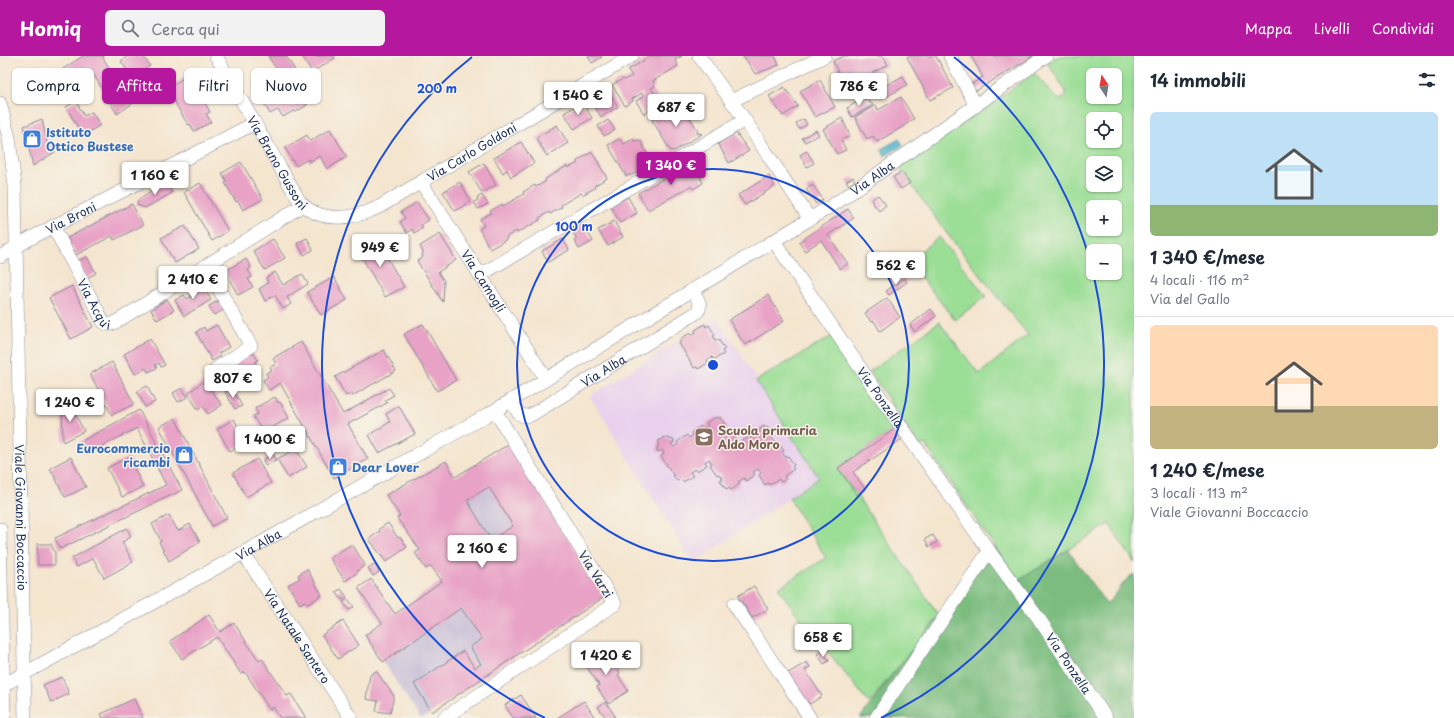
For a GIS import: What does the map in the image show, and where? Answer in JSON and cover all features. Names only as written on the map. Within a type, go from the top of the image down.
[{"type":"street","name":"Via Bruno Gussoni","points":[[216,56],[294,193],[303,205],[322,215],[334,217],[349,216]]},
{"type":"street","name":"Via Carlo Goldoni","points":[[349,216],[375,209],[632,56]]},
{"type":"street","points":[[699,56],[745,120],[810,219]]},
{"type":"street","points":[[731,101],[825,56]]},
{"type":"street","points":[[950,56],[976,106]]},
{"type":"street","name":"Via Alba","points":[[2,686],[495,411],[843,198],[1046,56]]},
{"type":"street","name":"Viale Giovanni Boccaccio","points":[[0,103],[6,126],[15,186],[25,718]]},
{"type":"street","points":[[480,274],[745,120]]},
{"type":"street","name":"Via Broni","points":[[0,257],[53,226],[255,123]]},
{"type":"street","name":"Via Camogli","points":[[421,182],[546,379]]},
{"type":"street","name":"Via Acqui","points":[[53,226],[103,321],[106,324],[113,324],[303,205]]},
{"type":"street","name":"Via Ponzella","points":[[774,241],[865,375],[989,551],[1039,619],[1106,718]]},
{"type":"street","points":[[206,266],[252,346],[216,369]]},
{"type":"street","name":"Via Alba","points":[[511,401],[522,416],[528,416],[538,411],[700,310],[700,305],[692,290]]},
{"type":"street","name":"Via Varzi","points":[[444,718],[615,604],[495,411]]},
{"type":"street","name":"Viale Giovanni Boccaccio","points":[[0,529],[2,686],[4,718]]},
{"type":"street","points":[[876,718],[989,551]]},
{"type":"street","name":"Via Natale Santero","points":[[242,553],[351,718]]},
{"type":"street","points":[[734,604],[810,718]]},
{"type":"shaded area","name":"Scuola primaria Aldo Moro","points":[[717,317],[819,478],[693,563],[590,396],[690,333],[692,335],[696,333],[695,330]]},
{"type":"shaded area","points":[[509,444],[604,597],[423,718],[420,718],[365,635],[442,581],[397,518],[400,516],[386,495],[446,461],[455,477]]},
{"type":"green space","points":[[1059,56],[1134,56],[1134,562],[1109,524],[1019,580],[925,444],[919,446],[870,371],[939,322],[979,374],[1028,335],[945,231],[897,165],[940,140],[1034,73],[1055,97],[1060,100],[1065,96],[1065,90],[1047,62]]},
{"type":"green space","points":[[939,237],[986,296],[955,320],[908,261]]},
{"type":"green space","points":[[832,336],[895,429],[838,468],[939,616],[869,703],[825,648],[821,647],[778,588],[826,558],[789,498],[819,478],[756,381]]},
{"type":"green space","points":[[995,547],[1019,580],[1068,550],[1106,604],[1134,574],[1134,718],[860,718],[902,662]]},
{"type":"water","points":[[899,139],[903,145],[885,156],[881,149]]},
{"type":"building","points":[[83,56],[104,56],[103,58],[109,68],[102,68],[102,89],[94,75],[94,68],[64,68]]},
{"type":"building","points":[[128,56],[143,56],[150,66],[147,68],[126,68],[121,61]]},
{"type":"building","points":[[268,56],[286,56],[294,68],[276,68]]},
{"type":"building","points":[[302,56],[334,56],[335,58],[319,68],[310,68]]},
{"type":"building","points":[[588,56],[601,56],[602,57],[592,63]]},
{"type":"building","points":[[651,56],[682,56],[675,60],[678,66],[653,81],[655,86],[651,88],[661,103],[644,114],[636,101],[644,96],[642,93],[632,99],[633,101],[625,106],[612,85],[632,76],[628,70]]},
{"type":"building","points":[[742,56],[775,56],[779,65],[755,74]]},
{"type":"building","points":[[844,56],[883,56],[888,65],[872,73],[878,85],[860,94],[849,72],[840,77],[833,61]]},
{"type":"building","points":[[936,56],[953,88],[930,100],[907,57]]},
{"type":"building","points":[[971,56],[1033,56],[974,92],[970,85],[983,77]]},
{"type":"building","points":[[903,76],[907,85],[886,97],[881,88]]},
{"type":"building","points":[[184,78],[184,104],[205,104],[210,112],[206,114],[211,122],[194,131],[190,124],[188,125],[176,104],[176,83]]},
{"type":"building","points":[[820,80],[835,107],[815,117],[800,91]]},
{"type":"building","points":[[784,87],[798,106],[783,116],[769,96]]},
{"type":"building","points":[[607,89],[618,107],[601,117],[590,99]]},
{"type":"building","points":[[901,97],[914,119],[877,142],[873,136],[867,139],[855,117],[876,105],[878,110]]},
{"type":"building","points":[[864,98],[873,105],[852,117],[847,108]]},
{"type":"building","points":[[681,103],[698,129],[697,133],[702,134],[674,151],[670,150],[652,120]]},
{"type":"building","points":[[71,104],[78,104],[84,116],[92,112],[100,125],[83,136],[66,107]]},
{"type":"building","points":[[111,104],[132,104],[117,114]]},
{"type":"building","points":[[264,104],[307,105],[296,112],[293,111],[283,117],[278,110],[270,114]]},
{"type":"building","points":[[584,105],[592,118],[574,129],[564,113],[576,106],[578,109]]},
{"type":"building","points":[[842,118],[850,136],[841,140],[846,150],[837,154],[823,129]]},
{"type":"building","points":[[42,119],[48,147],[54,146],[55,152],[33,166],[24,126]]},
{"type":"building","points":[[804,119],[807,125],[799,129],[796,123]]},
{"type":"building","points":[[608,120],[615,130],[604,136],[598,126]]},
{"type":"building","points":[[557,125],[568,143],[547,156],[536,138]]},
{"type":"building","points":[[330,129],[347,157],[327,169],[320,156],[309,162],[308,159],[296,166],[285,148],[307,135],[310,141]]},
{"type":"building","points":[[816,130],[819,135],[805,142],[802,138]]},
{"type":"building","points":[[736,133],[749,151],[729,163],[718,144]]},
{"type":"building","points":[[619,139],[624,144],[633,139],[634,141],[640,140],[650,158],[651,164],[632,175],[626,176],[608,145]]},
{"type":"building","points":[[521,142],[534,163],[511,177],[507,170],[503,173],[494,158]]},
{"type":"building","points":[[807,151],[814,163],[807,167],[800,155]]},
{"type":"building","points":[[592,152],[607,178],[594,186],[595,188],[582,195],[581,193],[561,205],[562,207],[550,214],[549,212],[539,218],[540,220],[517,233],[516,231],[506,237],[507,239],[490,249],[479,229],[484,226],[480,219],[491,213],[490,211],[502,204],[503,206],[524,194],[523,192],[535,185],[536,187],[546,181],[545,179],[567,166],[568,168],[578,163],[577,161]]},
{"type":"building","points":[[241,162],[263,199],[243,210],[238,201],[236,202],[225,183],[227,182],[222,173]]},
{"type":"building","points":[[484,163],[496,185],[482,193],[469,172]]},
{"type":"building","points":[[692,163],[703,183],[693,189],[691,186],[648,210],[638,193]]},
{"type":"building","points":[[902,172],[910,183],[901,189],[893,177]]},
{"type":"building","points":[[769,176],[775,186],[745,205],[738,195]]},
{"type":"building","points":[[853,177],[855,181],[849,185],[846,181]]},
{"type":"building","points":[[460,182],[471,201],[455,211],[443,192]]},
{"type":"building","points":[[200,183],[228,231],[212,241],[184,192]]},
{"type":"building","points":[[167,184],[172,193],[145,208],[137,205],[138,200],[159,187]]},
{"type":"building","points":[[813,185],[823,200],[816,204],[806,189]]},
{"type":"building","points":[[482,195],[488,204],[478,209],[474,202]]},
{"type":"building","points":[[878,195],[886,205],[879,211],[871,200]]},
{"type":"building","points":[[628,197],[637,213],[620,223],[611,206]]},
{"type":"building","points":[[417,202],[429,220],[421,225],[423,228],[414,233],[412,229],[407,233],[400,222],[405,218],[401,212]]},
{"type":"building","points":[[132,204],[143,225],[114,240],[112,236],[76,255],[67,238]]},
{"type":"building","points":[[848,209],[854,218],[828,235],[848,264],[840,269],[821,240],[805,251],[799,242]]},
{"type":"building","points":[[614,221],[623,237],[608,246],[598,230]]},
{"type":"building","points":[[582,223],[593,241],[579,249],[574,240],[577,239],[571,229]]},
{"type":"building","points":[[185,226],[199,249],[175,263],[161,238]]},
{"type":"building","points":[[440,234],[456,260],[438,272],[444,281],[443,302],[417,261],[422,258],[423,252],[420,246]]},
{"type":"building","points":[[307,238],[313,250],[304,255],[297,243]]},
{"type":"building","points":[[376,238],[404,287],[385,297],[357,249]]},
{"type":"building","points":[[273,239],[285,258],[265,270],[253,251]]},
{"type":"building","points":[[563,239],[569,250],[548,262],[542,251]]},
{"type":"building","points":[[87,257],[96,273],[87,278],[78,261]]},
{"type":"building","points":[[246,259],[251,268],[248,270],[252,277],[248,279],[253,287],[238,295],[225,271]]},
{"type":"building","points":[[275,272],[283,285],[302,274],[308,284],[287,297],[291,304],[283,309],[275,295],[265,301],[259,289],[268,283],[266,278]]},
{"type":"building","points":[[334,277],[347,300],[321,315],[307,292]]},
{"type":"building","points":[[904,278],[907,282],[889,295],[886,291]]},
{"type":"building","points":[[201,284],[211,300],[184,316],[175,300],[184,295],[187,299],[192,296],[190,291]]},
{"type":"building","points":[[72,286],[93,327],[71,339],[49,298]]},
{"type":"building","points":[[768,295],[784,321],[745,345],[729,320]]},
{"type":"building","points":[[887,298],[900,317],[880,331],[874,321],[871,322],[865,313]]},
{"type":"building","points":[[167,299],[174,310],[157,320],[151,310]]},
{"type":"building","points":[[218,301],[224,310],[214,315],[209,306]]},
{"type":"building","points":[[931,309],[936,316],[915,332],[910,325]]},
{"type":"building","points":[[423,324],[456,380],[437,391],[404,334]]},
{"type":"building","points":[[705,324],[706,327],[709,325],[715,335],[713,336],[716,341],[718,339],[725,349],[722,351],[724,354],[713,360],[712,357],[707,360],[708,363],[698,369],[697,367],[694,368],[679,343],[681,341],[680,339],[690,333],[692,335],[696,332],[695,330]]},
{"type":"building","points":[[217,325],[229,347],[219,353],[221,356],[212,361],[196,332],[204,327],[206,331]]},
{"type":"building","points":[[150,339],[165,365],[161,367],[159,363],[155,365],[157,368],[148,372],[146,368],[135,374],[124,354]]},
{"type":"building","points":[[301,342],[343,414],[389,388],[394,395],[385,400],[387,403],[348,424],[368,459],[334,478],[280,383],[269,390],[263,380],[268,377],[266,373],[272,370],[270,367],[276,364],[273,358]]},
{"type":"building","points":[[384,350],[396,371],[352,396],[351,393],[346,396],[335,377]]},
{"type":"building","points":[[252,351],[258,360],[255,362],[260,370],[236,386],[225,369]]},
{"type":"building","points":[[112,362],[134,404],[112,415],[90,374]]},
{"type":"building","points":[[204,381],[222,405],[208,414],[203,406],[198,410],[188,393]]},
{"type":"building","points":[[147,386],[155,402],[145,407],[137,391]]},
{"type":"building","points":[[182,388],[188,397],[178,402],[173,393]]},
{"type":"building","points":[[232,388],[242,406],[235,409],[225,392]]},
{"type":"building","points":[[275,397],[278,403],[280,402],[289,418],[269,429],[259,426],[253,416],[258,414],[255,408]]},
{"type":"building","points":[[67,398],[84,431],[63,442],[62,412],[65,411],[64,399]]},
{"type":"building","points":[[399,406],[415,434],[379,453],[369,435],[390,422],[386,414]]},
{"type":"building","points":[[139,410],[182,490],[60,549],[55,538],[166,485],[137,428],[87,454],[80,442]]},
{"type":"building","points":[[716,417],[718,419],[720,417],[727,427],[724,429],[727,433],[730,431],[737,441],[734,443],[737,447],[742,444],[740,442],[750,436],[751,438],[756,435],[755,433],[764,426],[766,429],[768,427],[774,436],[772,438],[776,443],[778,442],[784,451],[782,452],[785,457],[788,456],[794,465],[792,467],[794,469],[784,476],[786,479],[781,482],[779,479],[769,485],[768,483],[765,485],[759,475],[761,473],[758,469],[753,472],[755,474],[746,481],[744,478],[738,482],[740,484],[731,490],[729,488],[726,489],[720,480],[723,479],[719,474],[717,475],[710,465],[712,464],[709,459],[705,462],[707,465],[697,471],[695,469],[690,472],[693,476],[683,482],[680,479],[677,481],[661,456],[664,454],[662,450],[659,452],[657,451],[659,440],[662,440],[663,437],[674,440],[671,444],[674,447],[678,445],[677,442],[687,435],[689,438],[693,435],[691,433],[701,426],[703,429],[708,425],[706,423]]},
{"type":"building","points":[[175,418],[227,518],[212,526],[159,427]]},
{"type":"building","points":[[234,419],[246,442],[230,451],[217,429]]},
{"type":"building","points":[[895,429],[902,439],[853,472],[865,489],[857,495],[838,468]]},
{"type":"building","points":[[509,444],[604,597],[432,712],[414,684],[463,651],[475,668],[481,664],[470,647],[482,639],[461,608],[383,662],[365,635],[382,623],[358,588],[371,579],[395,614],[442,581],[431,566],[426,569],[415,553],[420,550],[397,518],[400,516],[386,495],[446,461],[455,477]],"holes":[[[489,487],[513,526],[491,540],[467,500]]]},
{"type":"building","points":[[296,449],[307,467],[288,478],[277,459]]},
{"type":"building","points":[[273,454],[276,460],[266,466],[263,460]]},
{"type":"building","points":[[71,457],[86,487],[65,497],[50,468]]},
{"type":"building","points":[[129,457],[143,487],[122,497],[107,468]]},
{"type":"building","points":[[257,459],[271,483],[246,497],[233,473]]},
{"type":"building","points":[[169,515],[178,531],[190,524],[200,542],[169,561],[152,524]]},
{"type":"building","points":[[388,523],[398,538],[400,537],[407,547],[386,562],[369,539],[380,531],[379,529]]},
{"type":"building","points":[[127,528],[131,537],[122,542],[133,562],[104,578],[93,558],[77,567],[72,558]]},
{"type":"building","points":[[933,535],[937,542],[929,547],[925,539]]},
{"type":"building","points":[[37,544],[51,544],[55,553],[55,565],[38,565]]},
{"type":"building","points":[[352,544],[365,565],[345,581],[330,558]]},
{"type":"building","points":[[374,564],[379,572],[373,576],[368,568]]},
{"type":"building","points":[[307,569],[322,595],[308,604],[305,601],[300,604],[288,585],[300,578],[298,575]]},
{"type":"building","points":[[754,586],[768,609],[752,618],[738,596]]},
{"type":"building","points":[[341,589],[347,597],[342,600],[336,592]]},
{"type":"building","points":[[348,599],[354,607],[349,610],[343,602]]},
{"type":"building","points":[[209,615],[220,632],[234,623],[259,661],[262,659],[287,696],[291,694],[306,718],[280,718],[273,707],[270,710],[245,672],[241,674],[217,637],[182,659],[170,641]]},
{"type":"building","points":[[343,621],[359,645],[338,659],[322,635]]},
{"type":"building","points":[[604,648],[620,673],[618,675],[628,691],[608,704],[597,687],[599,685],[583,661]]},
{"type":"building","points":[[822,651],[829,661],[824,664],[817,654]]},
{"type":"building","points":[[807,662],[810,667],[805,670],[822,696],[810,704],[794,688],[785,675]]},
{"type":"building","points":[[376,671],[394,696],[390,713],[376,711],[378,701],[366,699],[370,675]]},
{"type":"building","points":[[62,677],[69,694],[51,702],[43,685]]},
{"type":"building","points":[[521,695],[536,718],[513,718],[505,705]]},
{"type":"building","points":[[134,699],[143,718],[103,718],[101,714]]},
{"type":"building","points":[[584,701],[595,718],[557,718]]},
{"type":"building","points":[[606,702],[615,716],[613,718],[606,718],[598,707]]},
{"type":"place","name":"Istituto Ottico Bustese","points":[[32,139]]},
{"type":"place","name":"Scuola primaria Aldo Moro","points":[[704,437]]},
{"type":"place","name":"Eurocommercio ricambi","points":[[184,455]]},
{"type":"place","name":"Dear Lover","points":[[338,467]]}]
